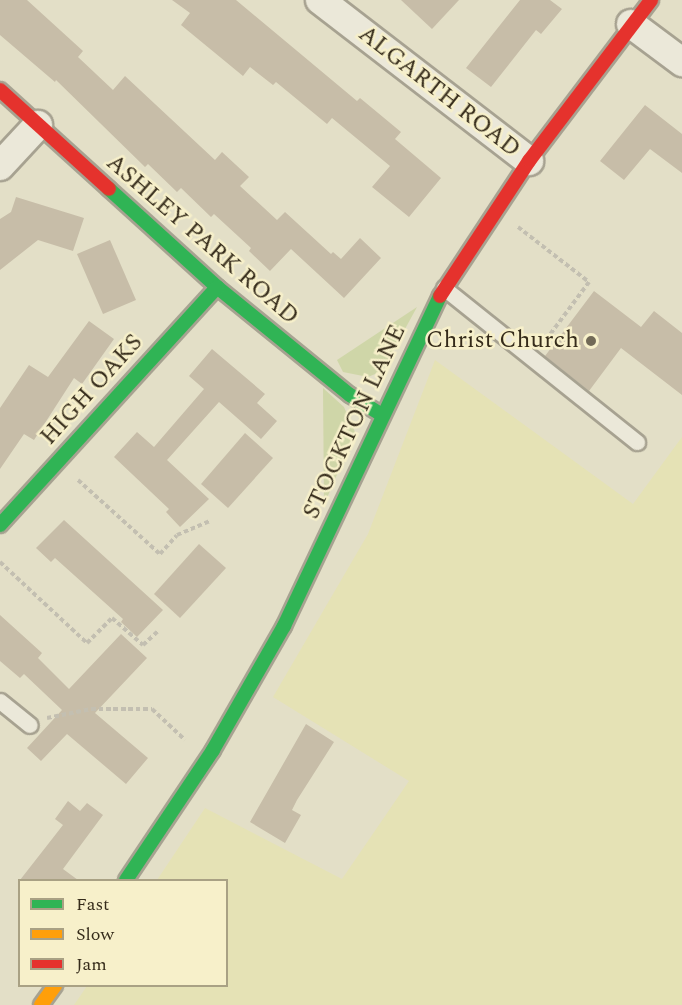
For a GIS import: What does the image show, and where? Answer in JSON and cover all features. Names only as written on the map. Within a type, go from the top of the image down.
[{"type":"street","name":"ALGARTH ROAD","points":[[320,0],[529,161]]},
{"type":"street","name":"STOCKTON LANE","points":[[127,879],[206,760],[284,626],[382,414],[444,288],[529,161],[651,0]]},
{"type":"street","points":[[632,24],[682,62]]},
{"type":"street","name":"ASHLEY PARK ROAD","points":[[0,90],[217,287],[350,394],[382,414]]},
{"type":"street","points":[[0,166],[38,125]]},
{"type":"street","name":"HIGH OAKS","points":[[0,525],[217,287]]},
{"type":"street","points":[[41,1005],[54,987]]},
{"type":"lane","points":[[444,288],[637,442]]},
{"type":"lane","points":[[0,701],[30,725]]},
{"type":"path","points":[[496,210],[589,282],[532,358]]},
{"type":"path","points":[[57,462],[159,554],[177,535],[210,521]]},
{"type":"path","points":[[0,562],[87,643],[112,618],[143,645],[158,631]]},
{"type":"path","points":[[30,725],[42,719],[92,709],[152,709],[206,760]]},
{"type":"shaded area","points":[[435,360],[633,504],[682,437],[682,1005],[74,1005],[86,987],[228,987],[228,879],[158,879],[205,808],[342,879],[409,781],[273,697],[368,534]]},
{"type":"green space","points":[[417,307],[382,371],[368,377],[343,372],[337,360]]},
{"type":"green space","points":[[323,388],[344,407],[355,432],[324,505]]},
{"type":"building","points":[[0,0],[27,0],[83,51],[78,57],[113,90],[125,76],[215,160],[222,152],[249,177],[240,186],[277,220],[285,212],[331,254],[333,252],[341,259],[360,238],[381,258],[344,298],[291,249],[270,271],[249,251],[251,248],[214,214],[211,217],[181,188],[177,192],[148,164],[145,167],[56,80],[55,82],[0,35]]},
{"type":"building","points":[[172,0],[236,0],[357,101],[360,98],[401,132],[395,139],[441,178],[409,217],[372,187],[390,166],[332,118],[327,124],[276,82],[273,85],[250,67],[243,76],[181,25],[190,13]]},
{"type":"building","points":[[401,0],[459,0],[432,29]]},
{"type":"building","points":[[520,0],[550,0],[562,9],[541,34],[536,30],[491,87],[466,68]]},
{"type":"building","points":[[645,105],[682,134],[682,173],[650,149],[624,180],[600,161]]},
{"type":"building","points":[[16,197],[84,218],[73,251],[38,240],[0,270],[0,219],[11,212]]},
{"type":"building","points":[[110,240],[136,300],[103,314],[77,254]]},
{"type":"building","name":"Christ Church","points":[[594,291],[641,327],[654,311],[682,333],[682,395],[621,348],[589,391],[545,356]]},
{"type":"building","points":[[89,321],[114,339],[82,384],[74,378],[34,440],[24,434],[0,469],[0,408],[29,365],[48,377]]},
{"type":"building","points":[[212,349],[265,394],[257,403],[277,421],[261,439],[219,402],[167,460],[209,499],[180,527],[166,512],[169,509],[114,457],[137,432],[154,447],[204,389],[189,376]]},
{"type":"building","points":[[245,433],[273,458],[228,508],[201,484]]},
{"type":"building","points":[[64,520],[163,610],[137,637],[121,622],[123,619],[55,558],[51,562],[36,548]]},
{"type":"building","points":[[199,544],[226,568],[180,618],[154,594]]},
{"type":"building","points":[[0,615],[42,653],[38,658],[69,689],[121,634],[147,658],[95,713],[148,758],[126,784],[67,734],[41,761],[27,748],[62,710],[24,674],[20,678],[0,661]]},
{"type":"building","points":[[306,724],[334,742],[292,810],[301,815],[285,843],[250,822]]},
{"type":"building","points":[[68,801],[80,811],[87,803],[103,815],[63,869],[77,879],[21,879],[63,825],[55,819]]},
{"type":"traffic: fast","points":[[109,189],[217,287],[350,395],[382,415]]},
{"type":"traffic: fast","points":[[0,525],[217,287]]},
{"type":"traffic: fast","points":[[127,879],[213,750],[284,626],[440,296]]},
{"type":"traffic: slow","points":[[41,1005],[54,987]]},
{"type":"traffic: jam","points":[[440,296],[529,161],[651,0]]},
{"type":"traffic: jam","points":[[0,90],[109,189]]},
{"type":"place","name":"Christ Church","points":[[591,341]]}]
